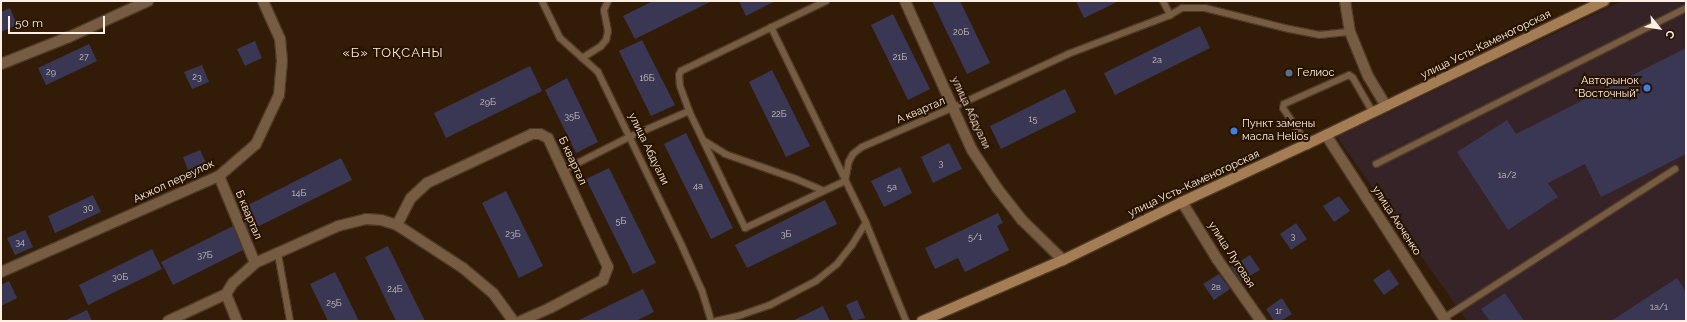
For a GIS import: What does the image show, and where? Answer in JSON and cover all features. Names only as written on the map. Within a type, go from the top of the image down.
[{"type":"street","points":[[1,64],[69,37],[148,1]]},
{"type":"street","name":"Акжол переулок","points":[[1,272],[219,176],[256,144],[279,95],[282,61],[280,39],[264,1]]},
{"type":"street","name":"улица Абдуали","points":[[905,1],[972,150],[997,188],[1022,220],[1063,260]]},
{"type":"street","points":[[1345,1],[1350,32],[1368,76],[1386,106]]},
{"type":"street","name":"улица Усть-Каменогорская","points":[[922,321],[1063,260],[1604,1]]},
{"type":"street","name":"Б квартал","points":[[397,225],[411,198],[427,183],[532,134],[540,134],[548,138],[608,267],[602,280],[550,308],[521,321]]},
{"type":"street","name":"улица Аюченко","points":[[1326,134],[1445,319]]},
{"type":"street","name":"Б квартал","points":[[219,176],[255,264]]},
{"type":"street","name":"улица Луговая","points":[[1182,202],[1217,258],[1261,321]]},
{"type":"street","points":[[168,321],[226,294],[233,284],[255,264],[352,221],[366,219],[381,220],[397,225],[463,268],[493,293],[513,321]]},
{"type":"street","points":[[226,294],[237,321]]},
{"type":"lane","name":"улица Абдуали","points":[[542,1],[560,38],[598,72],[682,246],[702,291],[712,321]]},
{"type":"lane","points":[[582,58],[601,46],[606,40],[608,31],[604,10],[608,1]]},
{"type":"lane","points":[[826,1],[681,71],[678,80],[689,111],[745,228],[845,181]]},
{"type":"lane","points":[[1163,1],[1170,15]]},
{"type":"lane","name":"А квартал","points":[[845,181],[848,161],[853,154],[862,147],[954,108],[1068,54],[1170,15],[1182,8],[1206,8],[1289,29],[1319,34],[1350,32]]},
{"type":"lane","points":[[1376,164],[1686,8]]},
{"type":"lane","points":[[771,27],[866,223],[906,321]]},
{"type":"lane","points":[[1307,144],[1283,108],[1284,104],[1349,75],[1353,78],[1373,112]]},
{"type":"lane","points":[[564,170],[629,137],[689,111]]},
{"type":"lane","points":[[702,139],[725,154],[796,179],[824,191]]},
{"type":"lane","points":[[1445,319],[1675,169]]},
{"type":"lane","points":[[716,321],[742,316],[770,305],[816,281],[837,264],[852,245],[866,223]]},
{"type":"lane","points":[[278,254],[290,321]]},
{"type":"shaded area","points":[[1622,1],[1686,1],[1686,321],[1467,321],[1337,137]]},
{"type":"building","points":[[653,1],[712,1],[635,39],[623,16]]},
{"type":"building","points":[[739,1],[775,1],[746,16]]},
{"type":"building","points":[[932,1],[960,1],[990,63],[967,74]]},
{"type":"building","points":[[1076,1],[1119,1],[1084,18]]},
{"type":"building","points":[[10,8],[17,25],[1,32],[1,12]]},
{"type":"building","points":[[893,14],[930,89],[908,100],[871,25]]},
{"type":"building","points":[[1200,26],[1210,48],[1115,95],[1104,73]]},
{"type":"building","points":[[642,40],[675,105],[651,116],[619,51]]},
{"type":"building","points":[[255,41],[262,58],[245,66],[237,49]]},
{"type":"building","points":[[89,44],[97,61],[46,85],[38,68]]},
{"type":"building","name":"Авторынок \"Восточный\"","points":[[1686,48],[1686,154],[1601,197],[1585,164],[1548,183],[1558,197],[1508,230],[1457,152],[1507,120],[1516,134]]},
{"type":"building","points":[[202,65],[209,82],[192,89],[184,72]]},
{"type":"building","points":[[530,66],[542,91],[446,138],[434,113]]},
{"type":"building","points":[[772,70],[810,146],[786,157],[749,82]]},
{"type":"building","points":[[567,78],[598,142],[576,153],[545,90]]},
{"type":"building","points":[[1065,89],[1076,112],[1001,149],[990,126]]},
{"type":"building","points":[[686,133],[733,228],[711,239],[664,144]]},
{"type":"building","points":[[949,143],[962,169],[933,183],[921,157]]},
{"type":"building","points":[[200,150],[208,167],[190,175],[183,157]]},
{"type":"building","points":[[341,158],[352,180],[249,231],[244,220],[251,217],[246,206]]},
{"type":"building","points":[[900,167],[912,193],[884,207],[871,181]]},
{"type":"building","points":[[609,168],[656,263],[633,274],[586,179]]},
{"type":"building","points":[[506,191],[543,266],[519,278],[482,203]]},
{"type":"building","points":[[93,195],[101,212],[55,233],[48,216]]},
{"type":"building","points":[[1339,196],[1350,211],[1334,222],[1323,206]]},
{"type":"building","points":[[825,200],[837,224],[747,268],[735,245]]},
{"type":"building","points":[[998,213],[1003,223],[997,226],[1009,250],[965,272],[958,258],[935,269],[925,248]]},
{"type":"building","points":[[1296,223],[1307,239],[1291,250],[1280,234]]},
{"type":"building","points":[[233,226],[243,250],[173,285],[161,262]]},
{"type":"building","points":[[25,230],[33,247],[15,255],[7,238]]},
{"type":"building","points":[[388,246],[425,321],[396,321],[365,257]]},
{"type":"building","points":[[152,249],[162,269],[88,305],[79,285]]},
{"type":"building","points":[[1250,255],[1260,270],[1241,281],[1231,267]]},
{"type":"building","points":[[1389,269],[1399,284],[1384,295],[1373,280]]},
{"type":"building","points":[[335,272],[359,321],[328,321],[310,284]]},
{"type":"building","points":[[1219,274],[1230,289],[1214,300],[1203,284]]},
{"type":"building","points":[[1677,278],[1686,292],[1686,321],[1611,321]]},
{"type":"building","points":[[9,281],[17,298],[1,306],[1,285]]},
{"type":"building","points":[[643,289],[654,312],[636,321],[577,321]]},
{"type":"building","points":[[1505,293],[1524,321],[1490,321],[1481,309]]},
{"type":"building","points":[[1282,298],[1292,314],[1281,321],[1274,321],[1266,309]]},
{"type":"building","points":[[857,300],[865,318],[853,321],[846,305]]},
{"type":"building","points":[[823,306],[830,321],[792,321]]},
{"type":"building","points":[[87,310],[92,321],[64,321]]},
{"type":"place","name":"Гелиос","points":[[1289,73]]},
{"type":"place","name":"Авторынок \"Восточный\"","points":[[1647,88]]},
{"type":"place","name":"Пункт замены масла Helios","points":[[1234,131]]},
{"type":"district","name":"«Б» ТОҚСАНЫ","points":[[393,53]]}]
